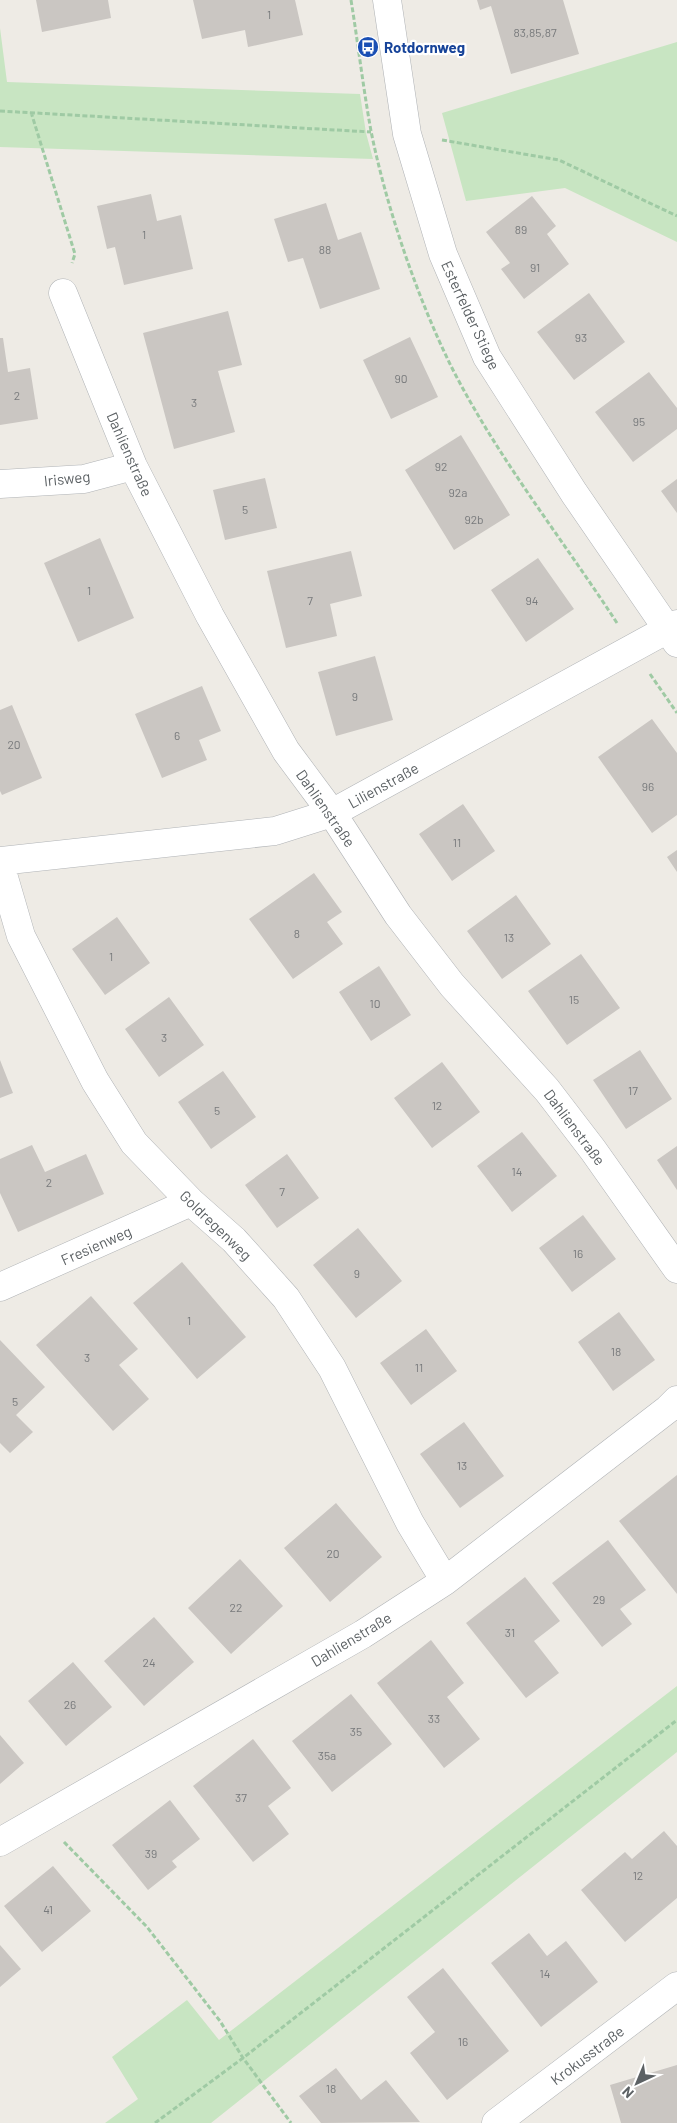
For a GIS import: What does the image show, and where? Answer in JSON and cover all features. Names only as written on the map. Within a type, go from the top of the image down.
[{"type":"street","name":"Esterfelder Stiege","points":[[387,0],[407,134],[443,254],[487,357],[574,493],[674,632]]},
{"type":"street","name":"Dahlienstraße","points":[[63,293],[133,466],[210,616],[286,751],[332,813],[398,915],[452,985],[548,1090],[593,1150],[677,1270]]},
{"type":"street","name":"Irisweg","points":[[0,484],[84,479],[133,466]]},
{"type":"street","name":"Lilienstraße","points":[[0,860],[275,831],[332,813],[674,632]]},
{"type":"street","name":"Goldregenweg","points":[[0,864],[21,936],[94,1080],[134,1143],[191,1202],[234,1240],[286,1298],[332,1368],[410,1523],[445,1581]]},
{"type":"street","name":"Fresienweg","points":[[0,1287],[191,1202]]},
{"type":"street","name":"Dahlienstraße","points":[[0,1842],[362,1634],[445,1581],[668,1409],[677,1400]]},
{"type":"street","name":"Krokusstraße","points":[[496,2123],[674,1995]]},
{"type":"path","points":[[0,111],[407,134],[559,160],[677,216]]},
{"type":"path","points":[[31,112],[75,254],[63,293]]},
{"type":"path","points":[[155,2123],[243,2058],[677,1720]]},
{"type":"path","points":[[41,1819],[147,1927],[220,2021],[243,2058],[291,2123]]},
{"type":"green space","points":[[0,28],[7,82],[360,94],[366,133],[373,159],[0,147]]},
{"type":"green space","points":[[677,42],[677,242],[565,188],[466,201],[442,113]]},
{"type":"green space","points":[[677,1686],[677,1752],[211,2123],[105,2123],[138,2099],[112,2057],[187,2000],[219,2040]]},
{"type":"building","points":[[36,0],[108,0],[111,18],[42,32]]},
{"type":"building","points":[[193,0],[295,0],[303,35],[248,47],[245,30],[202,39]]},
{"type":"building","points":[[477,0],[563,0],[579,54],[511,74],[491,6],[480,10]]},
{"type":"building","points":[[151,194],[157,221],[181,215],[193,269],[124,285],[115,247],[107,249],[97,206]]},
{"type":"building","points":[[532,196],[556,226],[547,234],[569,264],[524,299],[501,269],[510,263],[486,232]]},
{"type":"building","points":[[326,203],[338,240],[361,232],[380,289],[320,309],[303,258],[288,262],[274,219]]},
{"type":"building","points":[[589,293],[625,342],[574,380],[537,332]]},
{"type":"building","points":[[228,311],[242,365],[218,371],[235,432],[174,449],[143,333]]},
{"type":"building","points":[[410,337],[438,397],[391,419],[363,360]]},
{"type":"building","points":[[0,338],[3,338],[8,372],[30,368],[38,419],[0,425]]},
{"type":"building","points":[[649,372],[677,408],[677,429],[633,462],[595,412]]},
{"type":"building","points":[[461,435],[510,515],[454,550],[405,470]]},
{"type":"building","points":[[265,478],[277,528],[225,540],[213,490]]},
{"type":"building","points":[[677,479],[677,513],[661,491]]},
{"type":"building","points":[[100,538],[134,618],[78,642],[44,563]]},
{"type":"building","points":[[351,551],[362,596],[330,604],[337,636],[286,648],[267,571]]},
{"type":"building","points":[[538,558],[574,609],[526,642],[491,590]]},
{"type":"building","points":[[375,656],[393,720],[336,736],[318,672]]},
{"type":"building","points":[[202,686],[221,731],[199,740],[207,760],[162,778],[135,714]]},
{"type":"building","points":[[12,705],[42,778],[2,795],[0,791],[0,710]]},
{"type":"building","points":[[652,719],[677,753],[677,815],[652,833],[598,757]]},
{"type":"building","points":[[463,804],[495,851],[452,881],[419,834]]},
{"type":"building","points":[[677,850],[677,872],[667,857]]},
{"type":"building","points":[[314,873],[342,912],[327,922],[343,944],[293,979],[249,919]]},
{"type":"building","points":[[516,895],[551,944],[502,979],[467,931]]},
{"type":"building","points":[[117,917],[150,963],[105,995],[72,949]]},
{"type":"building","points":[[581,954],[620,1008],[567,1045],[528,991]]},
{"type":"building","points":[[379,966],[411,1015],[371,1041],[339,992]]},
{"type":"building","points":[[169,997],[204,1045],[159,1077],[125,1029]]},
{"type":"building","points":[[640,1050],[672,1099],[626,1129],[593,1080]]},
{"type":"building","points":[[0,1060],[13,1093],[0,1098]]},
{"type":"building","points":[[442,1062],[480,1112],[432,1148],[394,1098]]},
{"type":"building","points":[[223,1071],[256,1117],[211,1149],[178,1102]]},
{"type":"building","points":[[522,1132],[557,1176],[512,1212],[477,1166]]},
{"type":"building","points":[[32,1145],[45,1172],[86,1154],[104,1194],[18,1232],[0,1193],[0,1159]]},
{"type":"building","points":[[677,1146],[677,1190],[657,1160]]},
{"type":"building","points":[[287,1154],[319,1198],[277,1228],[245,1185]]},
{"type":"building","points":[[583,1215],[616,1259],[572,1292],[539,1248]]},
{"type":"building","points":[[358,1228],[402,1281],[356,1318],[313,1265]]},
{"type":"building","points":[[182,1262],[246,1337],[197,1379],[133,1303]]},
{"type":"building","points":[[91,1296],[138,1349],[119,1365],[149,1399],[113,1431],[36,1345]]},
{"type":"building","points":[[619,1312],[655,1360],[613,1391],[578,1342]]},
{"type":"building","points":[[426,1329],[457,1371],[411,1405],[380,1363]]},
{"type":"building","points":[[0,1340],[45,1387],[16,1415],[33,1432],[10,1453],[0,1443]]},
{"type":"building","points":[[464,1422],[504,1476],[460,1508],[420,1454]]},
{"type":"building","points":[[677,1475],[677,1594],[619,1521]]},
{"type":"building","points":[[336,1503],[382,1557],[330,1602],[284,1548]]},
{"type":"building","points":[[608,1540],[646,1590],[620,1609],[632,1624],[602,1647],[552,1583]]},
{"type":"building","points":[[240,1559],[283,1606],[231,1654],[188,1608]]},
{"type":"building","points":[[525,1577],[560,1621],[534,1641],[559,1673],[526,1698],[466,1623]]},
{"type":"building","points":[[154,1617],[194,1662],[144,1706],[104,1661]]},
{"type":"building","points":[[431,1640],[464,1683],[447,1697],[480,1739],[444,1768],[377,1683]]},
{"type":"building","points":[[73,1662],[112,1707],[66,1746],[28,1701]]},
{"type":"building","points":[[351,1694],[392,1744],[332,1792],[292,1741]]},
{"type":"building","points":[[0,1735],[24,1763],[0,1784]]},
{"type":"building","points":[[253,1739],[291,1788],[268,1806],[289,1834],[253,1862],[193,1786]]},
{"type":"building","points":[[170,1800],[200,1839],[172,1861],[177,1867],[148,1890],[112,1845]]},
{"type":"building","points":[[664,1831],[677,1846],[677,1898],[625,1942],[581,1890],[625,1852],[632,1859]]},
{"type":"building","points":[[53,1866],[91,1911],[42,1952],[4,1906]]},
{"type":"building","points":[[529,1933],[547,1956],[566,1941],[598,1982],[541,2027],[491,1963]]},
{"type":"building","points":[[0,1945],[21,1969],[0,1987]]},
{"type":"building","points":[[443,1968],[509,2051],[447,2100],[410,2053],[435,2032],[407,1997]]},
{"type":"building","points":[[677,2065],[677,2123],[621,2123],[610,2085]]},
{"type":"building","points":[[336,2068],[361,2100],[386,2080],[420,2122],[321,2123],[299,2096]]},
{"type":"place","name":"Rotdornweg","points":[[368,47]]}]
